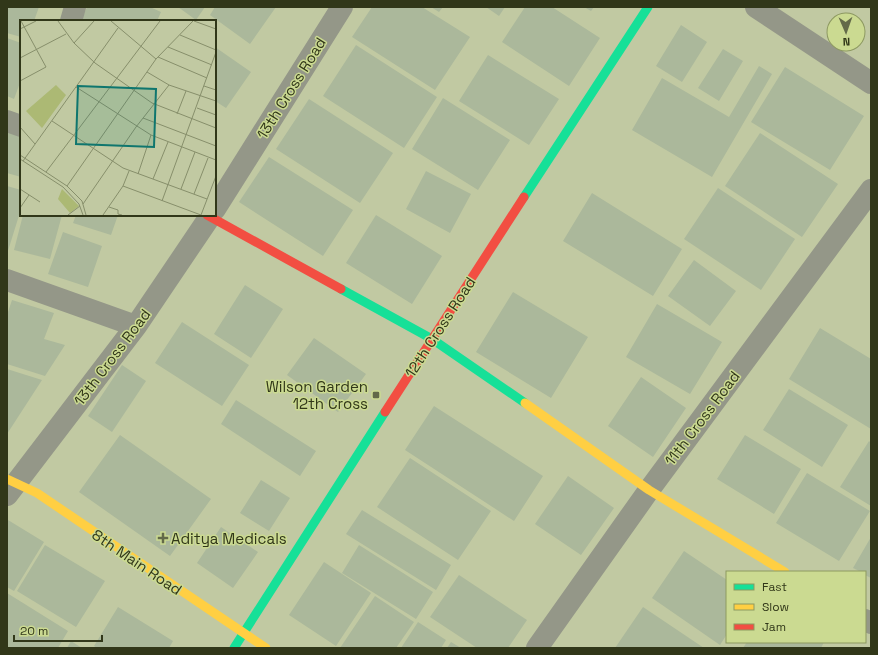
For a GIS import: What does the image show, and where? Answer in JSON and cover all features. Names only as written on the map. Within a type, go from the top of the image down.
[{"type":"street","points":[[71,20],[76,7]]},
{"type":"street","name":"13th Cross Road","points":[[216,206],[342,7]]},
{"type":"street","name":"12th Cross Road","points":[[234,648],[432,339],[648,7]]},
{"type":"street","points":[[756,7],[871,83]]},
{"type":"street","points":[[7,121],[20,126]]},
{"type":"street","name":"11th Cross Road","points":[[537,648],[649,490],[871,190]]},
{"type":"street","name":"13th Cross Road","points":[[10,485],[136,326],[210,216]]},
{"type":"street","points":[[215,216],[432,339],[649,490],[783,571]]},
{"type":"street","points":[[7,280],[136,326]]},
{"type":"street","name":"8th Main Road","points":[[10,485],[37,493],[243,634],[266,648]]},
{"type":"building","points":[[7,7],[39,7],[34,20],[20,20],[20,37],[7,33]]},
{"type":"building","points":[[87,7],[150,7],[161,12],[157,20],[81,20]]},
{"type":"building","points":[[178,7],[205,7],[196,20]]},
{"type":"building","points":[[215,7],[276,7],[250,44],[210,15]]},
{"type":"building","points":[[372,7],[422,7],[470,37],[435,90],[352,37]]},
{"type":"building","points":[[431,7],[443,7],[439,12]]},
{"type":"building","points":[[486,7],[505,7],[499,16]]},
{"type":"building","points":[[525,7],[552,7],[600,38],[569,86],[502,42]]},
{"type":"building","points":[[584,7],[594,7],[591,11]]},
{"type":"building","points":[[681,25],[707,42],[682,82],[656,66]]},
{"type":"building","points":[[7,38],[20,43],[20,83],[14,99],[7,96]]},
{"type":"building","points":[[356,45],[437,97],[404,148],[323,96]]},
{"type":"building","points":[[216,48],[251,72],[226,108],[216,102]]},
{"type":"building","points":[[723,49],[743,61],[719,101],[698,88]]},
{"type":"building","points":[[488,55],[559,99],[529,145],[459,101]]},
{"type":"building","points":[[759,66],[772,74],[712,177],[632,130],[662,78],[729,117]]},
{"type":"building","points":[[785,67],[864,116],[830,170],[751,122]]},
{"type":"building","points":[[443,98],[510,140],[478,190],[412,149]]},
{"type":"building","points":[[309,99],[393,153],[360,203],[276,149]]},
{"type":"building","points":[[7,128],[20,132],[20,177],[7,173]]},
{"type":"building","points":[[760,133],[838,184],[802,237],[725,186]]},
{"type":"building","points":[[269,157],[353,210],[323,256],[239,202]]},
{"type":"building","points":[[426,171],[471,194],[450,233],[406,209]]},
{"type":"building","points":[[7,186],[20,190],[20,212],[7,254]]},
{"type":"building","points":[[718,188],[795,239],[761,290],[684,239]]},
{"type":"building","points":[[592,193],[682,249],[653,296],[563,241]]},
{"type":"building","points":[[376,215],[442,256],[412,304],[346,263]]},
{"type":"building","points":[[23,216],[62,216],[50,259],[14,250]]},
{"type":"building","points":[[76,216],[118,216],[111,235],[73,223]]},
{"type":"building","points":[[63,232],[102,246],[88,287],[48,274]]},
{"type":"building","points":[[694,260],[736,291],[710,326],[668,296]]},
{"type":"building","points":[[245,285],[283,309],[251,358],[214,334]]},
{"type":"building","points":[[513,292],[588,337],[551,398],[476,352]]},
{"type":"building","points":[[12,300],[54,313],[44,339],[65,345],[45,376],[7,364],[7,315]]},
{"type":"building","points":[[657,304],[722,342],[690,394],[626,357]]},
{"type":"building","points":[[182,322],[249,365],[222,406],[155,363]]},
{"type":"building","points":[[820,328],[871,359],[871,429],[789,379]]},
{"type":"building","points":[[314,338],[366,374],[338,412],[287,375]]},
{"type":"building","points":[[122,365],[146,381],[112,432],[88,416]]},
{"type":"building","points":[[7,369],[42,380],[7,434]]},
{"type":"building","points":[[641,377],[686,408],[653,457],[608,426]]},
{"type":"building","points":[[789,389],[848,425],[822,467],[763,430]]},
{"type":"building","points":[[236,400],[316,451],[300,476],[221,424]]},
{"type":"building","points":[[434,406],[543,476],[514,521],[405,450]]},
{"type":"building","points":[[120,435],[211,499],[170,556],[79,492]]},
{"type":"building","points":[[745,435],[801,469],[774,514],[717,479]]},
{"type":"building","points":[[869,441],[871,443],[871,506],[840,487]]},
{"type":"building","points":[[410,458],[491,511],[458,560],[377,507]]},
{"type":"building","points":[[807,473],[870,511],[839,561],[776,523]]},
{"type":"building","points":[[568,476],[614,508],[581,555],[535,524]]},
{"type":"building","points":[[261,480],[290,498],[269,531],[240,513]]},
{"type":"building","points":[[362,510],[451,565],[436,590],[346,534]]},
{"type":"building","points":[[8,520],[44,542],[14,591],[7,587]]},
{"type":"building","points":[[221,527],[258,552],[233,588],[197,563]]},
{"type":"building","points":[[871,537],[871,578],[866,576],[866,571],[859,571],[853,568]]},
{"type":"building","points":[[45,545],[105,581],[76,627],[17,591]]},
{"type":"building","points":[[359,545],[433,592],[416,619],[342,573]]},
{"type":"building","points":[[684,551],[726,579],[726,636],[720,645],[652,598]]},
{"type":"building","points":[[324,562],[371,593],[336,646],[289,615]]},
{"type":"building","points":[[459,575],[527,620],[508,648],[477,648],[430,617]]},
{"type":"building","points":[[7,593],[68,631],[58,648],[7,648]]},
{"type":"building","points":[[375,596],[414,622],[396,648],[340,648]]},
{"type":"building","points":[[118,607],[173,641],[169,648],[97,648],[94,646]]},
{"type":"building","points":[[643,607],[704,648],[615,648]]},
{"type":"building","points":[[418,622],[446,640],[441,648],[401,648]]},
{"type":"building","points":[[71,641],[82,648],[67,648]]},
{"type":"building","points":[[451,642],[461,648],[447,648]]},
{"type":"building","points":[[746,643],[824,643],[821,648],[743,648]]},
{"type":"traffic: fast","points":[[524,197],[648,7]]},
{"type":"traffic: fast","points":[[341,289],[432,339],[525,403]]},
{"type":"traffic: fast","points":[[234,648],[385,412]]},
{"type":"traffic: slow","points":[[525,403],[649,490],[783,571]]},
{"type":"traffic: slow","points":[[7,479],[37,493],[266,648]]},
{"type":"traffic: jam","points":[[385,412],[524,197]]},
{"type":"traffic: jam","points":[[209,216],[341,289]]},
{"type":"place","name":"Wilson Garden 12th Cross","points":[[376,395]]},
{"type":"place","name":"Aditya Medicals","points":[[163,538]]}]
